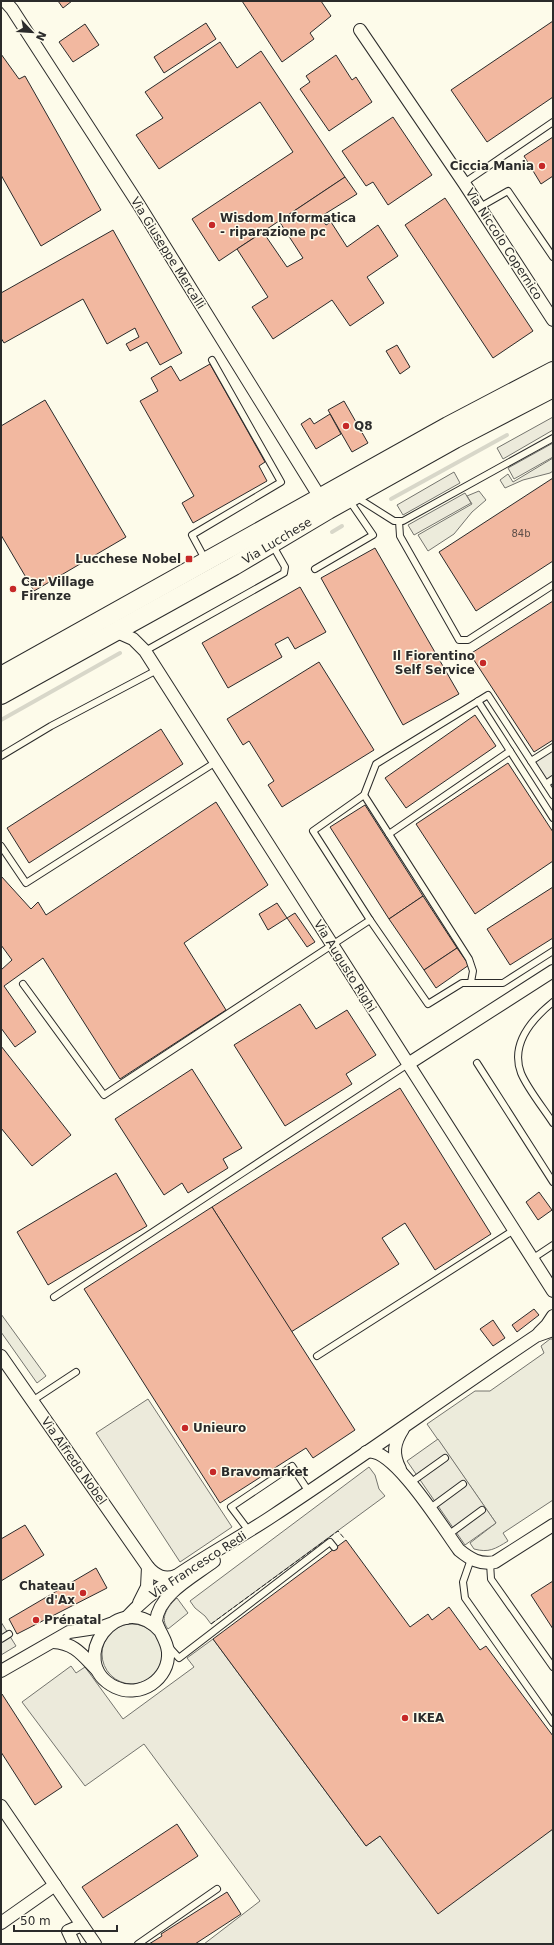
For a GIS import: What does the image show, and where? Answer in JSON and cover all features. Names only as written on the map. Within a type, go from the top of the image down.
[{"type":"main road","name":"Via Lucchese","points":[[1,676],[321,499],[448,426],[553,371]]},
{"type":"main road","name":"Via Lucchese","points":[[1,695],[455,440],[553,388]]},
{"type":"street","name":"Via Giuseppe Mercalli","points":[[9,4],[139,205],[321,499]]},
{"type":"street","name":"Via Niccolo Copernico","points":[[360,30],[480,207],[553,320]]},
{"type":"street","name":"Via Augusto Righi","points":[[143,615],[139,631],[143,649]]},
{"type":"street","name":"Via Augusto Righi","points":[[115,631],[128,635],[143,649],[157,670],[552,1291]]},
{"type":"street","points":[[408,1064],[553,971]]},
{"type":"street","points":[[536,1336],[547,1325],[553,1316]]},
{"type":"street","points":[[536,1336],[553,1330]]},
{"type":"street","name":"Via Francesco Redi","points":[[53,1642],[70,1645],[82,1652],[104,1678],[116,1687],[126,1690],[137,1690],[147,1687],[156,1681],[165,1670],[168,1657],[167,1646],[156,1621],[166,1598],[274,1516],[536,1336]]},
{"type":"street","name":"Via Alfredo Nobel","points":[[1,1356],[148,1567],[155,1574],[165,1578],[179,1575]]},
{"type":"street","points":[[408,1423],[399,1435],[395,1447],[395,1456],[410,1483],[459,1550],[471,1559],[490,1563],[553,1525]]},
{"type":"street","points":[[366,1452],[370,1451],[380,1454],[402,1471]]},
{"type":"street","name":"Via Francesco Redi","points":[[126,1618],[139,1604],[179,1575],[274,1516]]},
{"type":"street","points":[[139,1604],[147,1587],[148,1567]]},
{"type":"street","name":"Via Francesco Redi","points":[[1,1671],[70,1632],[102,1627],[126,1618],[146,1620],[160,1631]]},
{"type":"street","name":"Via Francesco Redi","points":[[104,1678],[97,1666],[95,1648],[99,1637],[112,1623]]},
{"type":"street","points":[[1,1806],[95,1944]]},
{"type":"street","points":[[1,1923],[55,1885]]},
{"type":"street","points":[[74,1944],[68,1931],[82,1925]]},
{"type":"lane","points":[[464,183],[553,122]]},
{"type":"lane","points":[[480,207],[508,191],[553,257]]},
{"type":"lane","points":[[207,562],[192,535],[281,482],[212,360]]},
{"type":"lane","points":[[351,498],[394,521],[403,521],[553,438]]},
{"type":"lane","points":[[315,569],[373,535],[351,498]]},
{"type":"lane","points":[[399,521],[400,536],[459,640],[468,640],[553,584]]},
{"type":"lane","points":[[143,649],[284,574],[285,567],[272,544]]},
{"type":"lane","points":[[1,756],[51,726],[157,670]]},
{"type":"lane","points":[[553,795],[488,695],[376,764],[364,795],[313,831],[370,920],[428,1004],[462,983],[503,983],[553,951]]},
{"type":"lane","points":[[478,701],[553,818]]},
{"type":"lane","points":[[531,761],[553,747]]},
{"type":"lane","points":[[389,834],[510,751]]},
{"type":"lane","points":[[1,846],[26,883],[216,762]]},
{"type":"lane","points":[[546,784],[553,779]]},
{"type":"lane","points":[[364,795],[469,959],[473,971],[471,982]]},
{"type":"lane","points":[[23,984],[104,1095],[370,920]]},
{"type":"lane","points":[[553,1002],[542,1011],[530,1025],[523,1035],[518,1049],[521,1074],[553,1123]]},
{"type":"lane","points":[[477,1063],[553,1182]]},
{"type":"lane","points":[[54,1297],[408,1064]]},
{"type":"lane","points":[[317,1356],[514,1230]]},
{"type":"lane","points":[[532,1258],[553,1245]]},
{"type":"lane","points":[[32,1400],[76,1372]]},
{"type":"lane","points":[[410,1483],[445,1458]]},
{"type":"lane","points":[[249,1531],[230,1507],[292,1466],[308,1492]]},
{"type":"lane","points":[[429,1509],[463,1484]]},
{"type":"lane","points":[[448,1535],[482,1510]]},
{"type":"lane","points":[[167,1646],[179,1658],[330,1542],[334,1547]]},
{"type":"lane","points":[[471,1559],[464,1582],[465,1598],[553,1723]]},
{"type":"lane","points":[[490,1563],[490,1579],[553,1667]]},
{"type":"lane","points":[[1,1639],[9,1634]]},
{"type":"lane","points":[[138,1944],[217,1889]]},
{"type":"shaded area","points":[[553,417],[553,430],[503,459],[497,448]]},
{"type":"shaded area","points":[[553,443],[553,457],[514,479],[508,468]]},
{"type":"shaded area","points":[[553,458],[553,471],[550,473],[523,480],[505,488],[500,480],[508,474],[513,482]]},
{"type":"shaded area","points":[[454,472],[460,483],[403,515],[397,505]]},
{"type":"shaded area","points":[[479,491],[486,500],[472,512],[454,534],[428,551],[418,535],[472,504],[467,496]]},
{"type":"shaded area","points":[[465,493],[471,503],[414,535],[408,525]]},
{"type":"shaded area","points":[[553,747],[553,790],[531,761]]},
{"type":"shaded area","points":[[1,1314],[46,1376],[37,1383],[1,1332]]},
{"type":"shaded area","points":[[550,1339],[553,1339],[553,1500],[503,1533],[508,1541],[492,1550],[484,1551],[474,1549],[470,1543],[496,1523],[427,1424],[475,1391],[490,1391],[544,1353],[541,1346]]},
{"type":"shaded area","points":[[148,1399],[232,1527],[180,1562],[96,1433]]},
{"type":"shaded area","points":[[438,1439],[496,1523],[465,1545],[407,1461]]},
{"type":"shaded area","points":[[369,1467],[375,1475],[379,1489],[385,1496],[211,1624],[205,1616],[195,1608],[190,1601]]},
{"type":"shaded area","points":[[177,1598],[188,1613],[168,1629],[164,1621],[166,1612]]},
{"type":"shaded area","points":[[1,1622],[16,1646],[1,1655]]},
{"type":"shaded area","points":[[132,1624],[149,1629],[157,1637],[162,1654],[157,1671],[149,1679],[132,1684],[115,1679],[107,1671],[102,1654],[107,1637],[115,1629]]},
{"type":"shaded area","points":[[213,1639],[366,1846],[380,1836],[553,1829],[553,1944],[204,1944],[260,1901],[144,1744],[85,1786],[22,1702],[71,1666],[76,1673],[85,1667],[123,1719],[194,1667],[187,1658]]},
{"type":"building","points":[[58,1],[72,1],[63,8]]},
{"type":"building","points":[[242,1],[321,1],[331,16],[310,33],[314,39],[282,62]]},
{"type":"building","points":[[553,21],[553,97],[487,142],[451,90]]},
{"type":"building","points":[[206,23],[216,39],[164,73],[154,57]]},
{"type":"building","points":[[85,24],[99,45],[73,62],[59,42]]},
{"type":"building","points":[[220,42],[237,68],[261,51],[345,177],[219,261],[192,219],[293,152],[260,102],[159,169],[136,135],[163,118],[145,92]]},
{"type":"building","points":[[1,54],[19,79],[25,76],[101,210],[41,246],[1,175]]},
{"type":"building","points":[[336,55],[352,80],[356,77],[372,102],[329,131],[300,89],[310,82],[306,76]]},
{"type":"building","points":[[393,117],[432,175],[388,205],[373,182],[366,186],[342,151]]},
{"type":"building","name":"Ciccia Mania","points":[[553,137],[553,176],[541,184],[524,156]]},
{"type":"building","points":[[345,177],[357,194],[320,217],[326,225],[331,222],[347,247],[378,225],[398,256],[367,277],[384,303],[350,326],[332,300],[273,339],[252,307],[268,297],[237,249],[263,232],[287,267],[303,258],[279,221]]},
{"type":"building","points":[[445,198],[533,331],[493,358],[405,225]]},
{"type":"building","points":[[113,230],[182,353],[160,365],[147,342],[130,351],[126,344],[139,337],[135,328],[107,344],[83,299],[4,343],[1,338],[1,293]]},
{"type":"building","points":[[397,345],[410,367],[400,374],[386,351]]},
{"type":"building","points":[[210,364],[265,462],[259,466],[267,481],[193,523],[182,503],[194,496],[140,401],[158,391],[151,378],[171,366],[180,381]]},
{"type":"building","points":[[45,400],[126,537],[34,591],[1,535],[1,426]]},
{"type":"building","points":[[344,401],[368,443],[352,452],[328,410]]},
{"type":"building","points":[[330,414],[341,434],[316,449],[301,424],[310,418],[314,424]]},
{"type":"building","points":[[553,478],[553,561],[476,611],[439,552]]},
{"type":"building","points":[[375,548],[459,694],[403,725],[321,578]]},
{"type":"building","points":[[300,587],[326,632],[295,649],[288,637],[275,644],[282,657],[228,688],[202,643]]},
{"type":"building","points":[[553,601],[553,740],[534,752],[470,654]]},
{"type":"building","points":[[319,662],[374,750],[282,807],[268,785],[274,781],[249,741],[243,745],[227,719]]},
{"type":"building","points":[[475,715],[496,746],[406,808],[385,778]]},
{"type":"building","points":[[161,729],[183,764],[29,863],[7,828]]},
{"type":"building","points":[[508,763],[553,832],[553,861],[475,914],[416,824]]},
{"type":"building","points":[[216,802],[268,885],[184,943],[226,1010],[120,1079],[43,958],[4,986],[36,1032],[15,1047],[1,1028],[1,970],[12,960],[1,945],[1,876],[31,909],[38,902],[46,915]]},
{"type":"building","points":[[365,805],[423,896],[389,919],[330,827]]},
{"type":"building","points":[[553,887],[553,938],[510,965],[487,929]]},
{"type":"building","points":[[423,896],[457,948],[424,970],[389,919]]},
{"type":"building","points":[[277,903],[287,918],[268,930],[259,914]]},
{"type":"building","points":[[295,913],[315,942],[307,947],[287,918]]},
{"type":"building","points":[[457,948],[469,965],[436,988],[424,970]]},
{"type":"building","points":[[300,1004],[316,1029],[347,1010],[376,1055],[346,1074],[352,1084],[285,1126],[234,1045]]},
{"type":"building","points":[[1,1046],[71,1135],[32,1166],[1,1128]]},
{"type":"building","points":[[192,1069],[242,1148],[223,1159],[228,1168],[188,1193],[182,1183],[164,1195],[115,1119]]},
{"type":"building","points":[[400,1088],[491,1234],[435,1270],[405,1223],[382,1238],[399,1264],[291,1332],[212,1207]]},
{"type":"building","points":[[116,1173],[147,1226],[48,1285],[17,1232]]},
{"type":"building","points":[[539,1192],[552,1210],[538,1220],[526,1202]]},
{"type":"building","points":[[212,1207],[355,1430],[313,1458],[306,1448],[220,1503],[84,1289]]},
{"type":"building","points":[[534,1309],[539,1315],[517,1332],[512,1325]]},
{"type":"building","points":[[493,1320],[505,1338],[493,1346],[480,1329]]},
{"type":"building","points":[[25,1525],[44,1555],[1,1581],[1,1539]]},
{"type":"building","name":"IKEA","points":[[346,1540],[410,1627],[428,1614],[432,1620],[449,1607],[480,1650],[486,1646],[553,1736],[553,1829],[438,1914],[380,1836],[366,1846],[213,1639]]},
{"type":"building","points":[[96,1568],[107,1588],[17,1634],[9,1619]]},
{"type":"building","points":[[553,1581],[553,1629],[531,1595]]},
{"type":"building","points":[[2,1694],[62,1787],[35,1805],[1,1752]]},
{"type":"building","points":[[177,1824],[198,1856],[103,1918],[82,1887]]},
{"type":"building","points":[[227,1892],[241,1914],[195,1944],[149,1944],[162,1936],[161,1934]]},
{"type":"waterway","points":[[391,499],[507,435]]},
{"type":"waterway","points":[[332,532],[342,526]]},
{"type":"waterway","points":[[1,720],[120,653]]},
{"type":"fence","points":[[211,1624],[338,1531],[344,1538]]},
{"type":"place","name":"Ciccia Mania","points":[[542,166]]},
{"type":"place","name":"Wisdom Informatica - riparazione pc","points":[[212,225]]},
{"type":"place","name":"Q8","points":[[346,426]]},
{"type":"place","name":"Lucchese Nobel","points":[[189,559]]},
{"type":"place","name":"Car Village Firenze","points":[[13,589]]},
{"type":"place","name":"Il Fiorentino Self Service","points":[[483,663]]},
{"type":"place","name":"Unieuro","points":[[185,1428]]},
{"type":"place","name":"Bravomarket","points":[[213,1472]]},
{"type":"place","name":"Chateau d'Ax","points":[[83,1593]]},
{"type":"place","name":"Prénatal","points":[[36,1620]]},
{"type":"place","name":"IKEA","points":[[405,1718]]}]
